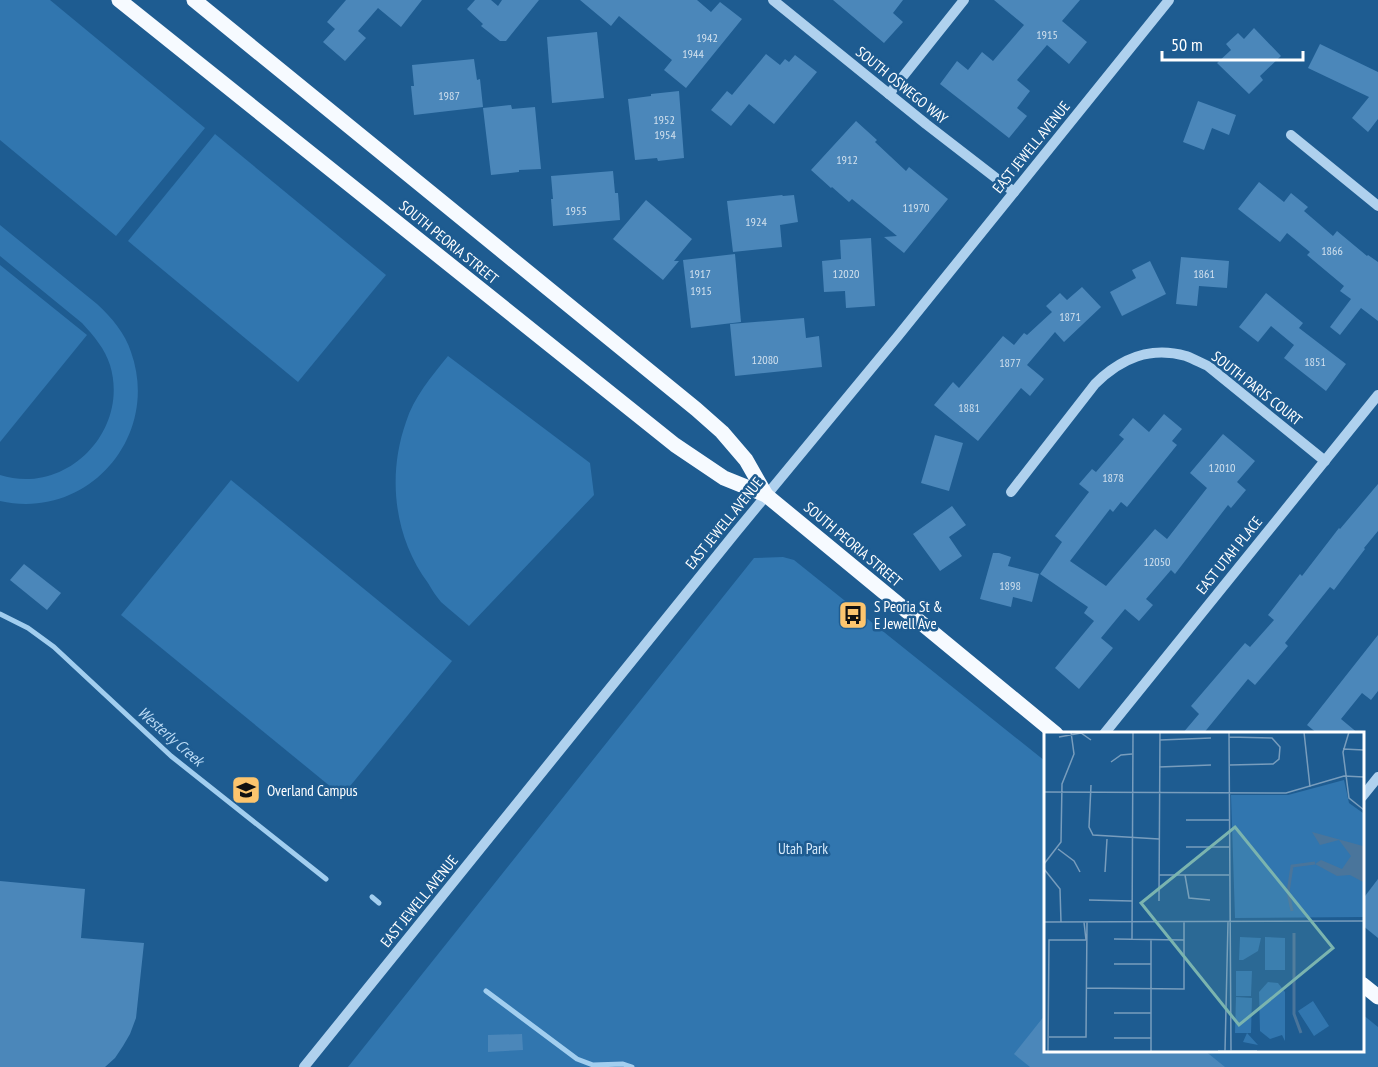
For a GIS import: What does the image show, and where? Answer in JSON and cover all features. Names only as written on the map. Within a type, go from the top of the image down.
[{"type":"main road","name":"SOUTH PEORIA STREET","points":[[120,0],[675,445],[724,478],[766,495],[1054,732]]},
{"type":"main road","name":"SOUTH PEORIA STREET","points":[[194,0],[696,409],[722,432],[741,454],[766,495]]},
{"type":"main road","points":[[1363,985],[1378,997]]},
{"type":"street","name":"SOUTH OSWEGO WAY","points":[[773,0],[1014,192]]},
{"type":"street","points":[[889,94],[964,0]]},
{"type":"street","name":"EAST JEWELL AVENUE","points":[[304,1067],[1169,0]]},
{"type":"street","points":[[1291,135],[1378,206]]},
{"type":"street","name":"SOUTH PARIS COURT","points":[[1011,492],[1095,384],[1117,365],[1144,354],[1166,353],[1188,357],[1208,366],[1325,461]]},
{"type":"street","name":"EAST UTAH PLACE","points":[[1106,732],[1378,395]]},
{"type":"street","points":[[1363,796],[1378,777]]},
{"type":"green space","points":[[0,0],[50,0],[205,128],[116,236],[0,140]]},
{"type":"green space","points":[[215,134],[386,275],[298,382],[128,241]]},
{"type":"green space","points":[[0,225],[97,304],[113,320],[122,332],[131,352],[138,383],[136,414],[126,441],[110,466],[88,485],[62,498],[32,504],[0,501],[0,475],[24,479],[48,476],[69,467],[87,453],[101,434],[111,413],[114,390],[108,359],[91,333],[82,323],[0,256]]},
{"type":"green space","points":[[0,265],[87,335],[0,442]]},
{"type":"green space","points":[[448,356],[590,463],[594,495],[469,626],[441,602],[417,565],[401,526],[397,506],[397,463],[409,413],[418,396]]},
{"type":"green space","points":[[231,480],[452,661],[342,796],[121,615]]},
{"type":"green space","name":"Utah Park","points":[[783,557],[794,560],[1044,760],[1044,1052],[1363,1052],[1363,1015],[1378,1027],[1378,1067],[348,1067],[754,558]]},
{"type":"building","points":[[346,0],[422,0],[401,27],[378,8],[358,31],[366,38],[345,61],[323,42],[335,29],[327,22]]},
{"type":"building","points":[[475,0],[491,0],[498,6],[502,0],[539,0],[506,41],[500,41],[481,26],[483,24],[467,9]]},
{"type":"building","points":[[580,0],[697,0],[711,12],[720,2],[742,19],[686,88],[664,70],[672,60],[619,16],[611,26]]},
{"type":"building","points":[[833,0],[903,0],[893,13],[903,22],[884,43]]},
{"type":"building","points":[[994,0],[1080,0],[1062,21],[1087,42],[1069,64],[1047,45],[1017,80],[1030,91],[1017,108],[1027,116],[1009,138],[940,84],[957,61],[968,70],[982,52],[993,61],[1024,25]]},
{"type":"building","points":[[1254,28],[1281,56],[1260,76],[1263,80],[1249,94],[1217,63],[1231,50],[1226,44],[1238,33],[1244,39]]},
{"type":"building","points":[[597,32],[604,98],[552,103],[547,37]]},
{"type":"building","points":[[1320,44],[1378,72],[1378,119],[1368,132],[1352,118],[1369,97],[1308,68]]},
{"type":"building","points":[[766,54],[780,65],[785,59],[789,62],[795,55],[817,72],[774,124],[749,104],[731,126],[711,110],[727,91],[732,95]]},
{"type":"building","points":[[474,59],[477,80],[480,79],[483,107],[414,115],[411,86],[414,86],[412,65]]},
{"type":"building","points":[[679,91],[684,158],[658,161],[657,158],[635,160],[628,99]]},
{"type":"building","points":[[1198,101],[1236,115],[1229,135],[1212,128],[1204,150],[1183,142]]},
{"type":"building","points":[[511,105],[512,109],[535,107],[541,169],[491,175],[483,108]]},
{"type":"building","points":[[856,121],[906,171],[909,167],[948,199],[904,253],[884,237],[897,236],[852,199],[849,202],[811,170]]},
{"type":"building","points":[[613,171],[615,193],[618,193],[620,220],[553,226],[551,176]]},
{"type":"building","points":[[1259,182],[1284,202],[1291,193],[1308,207],[1304,211],[1333,236],[1337,231],[1367,256],[1378,262],[1378,321],[1361,308],[1340,335],[1330,327],[1351,299],[1340,291],[1344,286],[1307,255],[1310,252],[1287,233],[1280,242],[1238,209]]},
{"type":"building","points":[[794,195],[798,222],[780,225],[782,247],[733,252],[727,201]]},
{"type":"building","points":[[646,200],[692,239],[674,261],[679,261],[663,280],[613,239]]},
{"type":"building","points":[[871,238],[875,306],[846,308],[845,291],[824,292],[822,261],[841,259],[840,240]]},
{"type":"building","points":[[735,254],[741,322],[691,328],[683,260]]},
{"type":"building","points":[[1181,257],[1229,261],[1227,288],[1199,286],[1197,306],[1176,304]]},
{"type":"building","points":[[1150,261],[1166,294],[1122,316],[1110,292],[1136,278],[1132,270]]},
{"type":"building","points":[[1082,287],[1101,307],[1064,342],[1055,332],[1027,365],[1044,379],[1030,396],[1021,388],[978,441],[934,405],[953,382],[959,388],[1003,336],[1014,345],[1024,333],[1027,335],[1052,312],[1046,306],[1060,293],[1067,300]]},
{"type":"building","points":[[1266,293],[1303,323],[1299,328],[1346,364],[1326,391],[1284,358],[1294,345],[1271,326],[1258,342],[1239,327]]},
{"type":"building","points":[[804,318],[806,338],[819,336],[822,367],[735,376],[730,324]]},
{"type":"building","points":[[1164,414],[1182,429],[1172,441],[1177,445],[1127,507],[1121,502],[1113,512],[1110,509],[1070,561],[1106,586],[1155,529],[1167,539],[1207,488],[1190,473],[1223,434],[1255,461],[1237,482],[1246,490],[1231,508],[1228,505],[1175,574],[1171,570],[1146,599],[1153,605],[1139,621],[1125,609],[1101,638],[1113,648],[1079,689],[1055,668],[1094,621],[1084,613],[1088,607],[1040,574],[1062,542],[1055,536],[1089,492],[1079,484],[1092,469],[1096,472],[1124,439],[1119,435],[1133,418],[1149,432]]},
{"type":"building","points":[[935,435],[963,443],[949,491],[921,483]]},
{"type":"building","points":[[1378,484],[1378,531],[1334,590],[1330,587],[1285,643],[1288,646],[1255,685],[1248,679],[1205,732],[1184,732],[1199,714],[1191,706],[1245,643],[1250,647],[1274,620],[1268,615]]},
{"type":"building","points":[[952,506],[966,525],[949,537],[962,556],[940,571],[913,534]]},
{"type":"building","points":[[993,553],[1011,557],[1008,566],[1039,574],[1032,602],[1013,597],[1011,607],[980,599]]},
{"type":"building","points":[[24,564],[61,593],[47,610],[10,580]]},
{"type":"building","points":[[1378,635],[1378,691],[1371,700],[1362,693],[1341,719],[1357,732],[1316,732],[1307,725]]},
{"type":"building","points":[[1378,879],[1378,938],[1363,926],[1363,899]]},
{"type":"building","points":[[0,881],[85,889],[81,938],[144,943],[136,1018],[123,1046],[105,1067],[0,1067]]},
{"type":"building","points":[[1044,1016],[1044,1052],[1206,1052],[1225,1067],[1030,1067],[1014,1054]]},
{"type":"building","points":[[522,1034],[523,1050],[488,1052],[488,1035]]},
{"type":"waterway","name":"Westerly Creek","points":[[0,614],[28,628],[54,647],[171,756],[326,879]]},
{"type":"waterway","name":"Westerly Creek","points":[[372,897],[379,903]]},
{"type":"waterway","name":"Westerly Creek","points":[[486,991],[577,1059],[593,1065],[623,1064],[632,1067]]},
{"type":"place","name":"S Peoria St & E Jewell Ave","points":[[853,615]]},
{"type":"place","name":"Overland Campus","points":[[246,790]]}]
